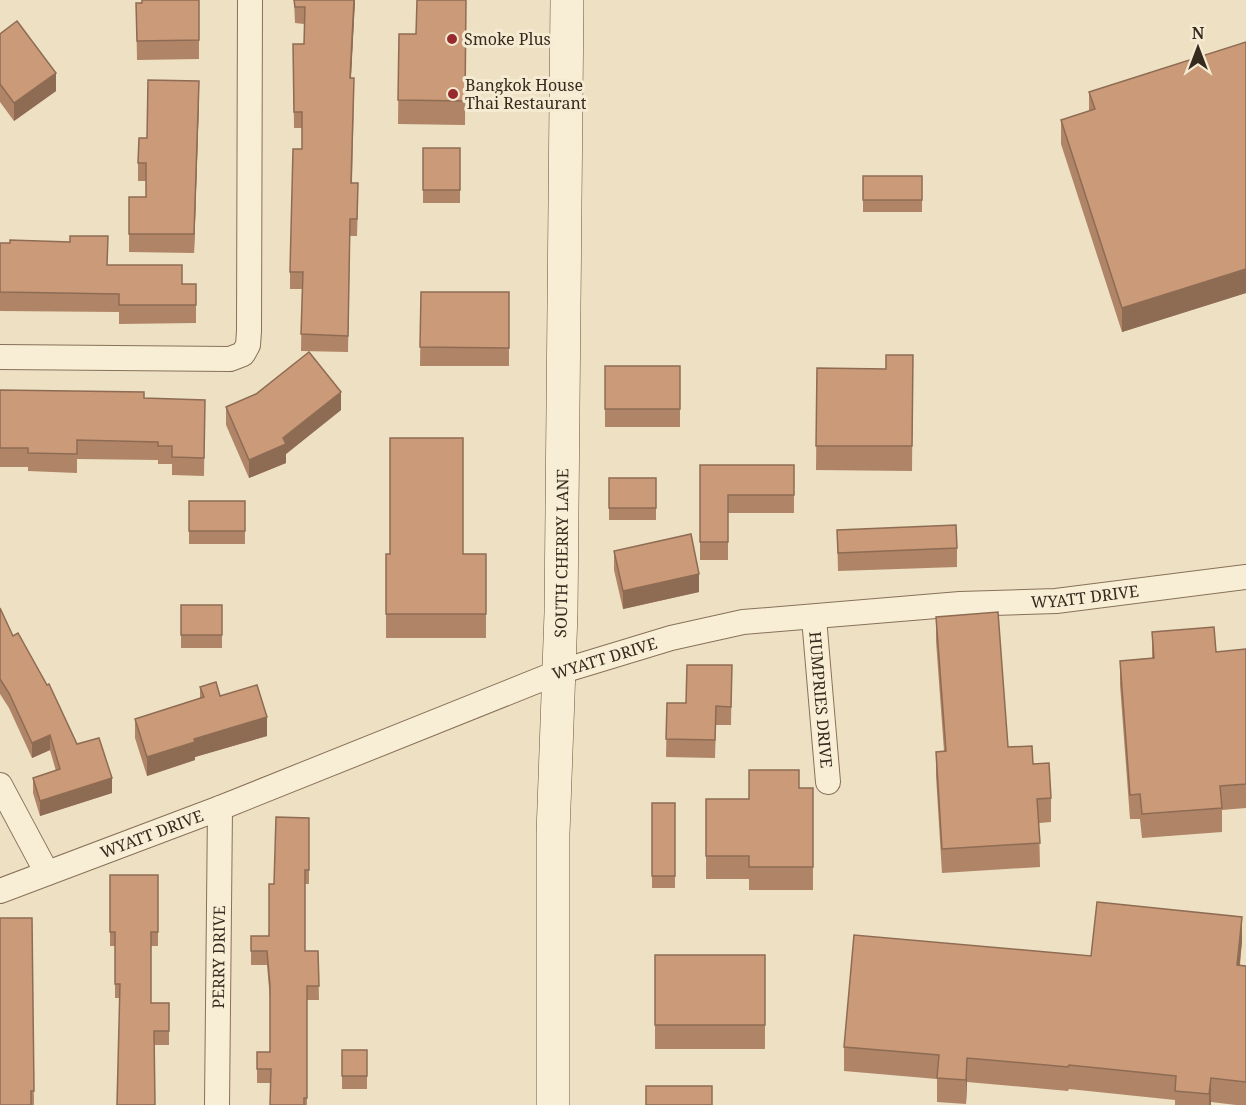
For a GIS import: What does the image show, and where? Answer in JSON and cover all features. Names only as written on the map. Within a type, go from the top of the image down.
[{"type":"street","points":[[0,357],[230,359],[243,354],[248,345],[249,332],[250,0]]},
{"type":"street","name":"SOUTH CHERRY LANE","points":[[553,1105],[553,834],[559,672],[567,0]]},
{"type":"street","name":"WYATT DRIVE","points":[[0,891],[220,808],[559,672],[671,638],[743,622],[814,618],[960,604],[1056,601],[1246,577]]},
{"type":"street","name":"HUMPRIES DRIVE","points":[[814,618],[828,782]]},
{"type":"street","points":[[0,785],[47,873]]},
{"type":"street","name":"PERRY DRIVE","points":[[217,1105],[220,808]]},
{"type":"building","points":[[142,0],[199,0],[199,40],[137,41],[136,3],[142,3]]},
{"type":"building","points":[[294,0],[354,0],[350,78],[354,78],[351,183],[358,183],[357,219],[350,219],[348,336],[301,334],[303,272],[290,272],[293,149],[302,149],[302,112],[294,112],[293,44],[304,44],[305,7],[295,7]]},
{"type":"building","points":[[417,0],[466,0],[465,101],[398,100],[399,34],[416,34]]},
{"type":"building","points":[[17,21],[56,73],[14,103],[0,84],[0,34]]},
{"type":"building","points":[[1246,42],[1246,269],[1122,308],[1061,120],[1095,109],[1089,92]]},
{"type":"building","points":[[148,80],[199,81],[194,234],[129,234],[129,197],[146,197],[146,163],[138,163],[139,138],[147,138]]},
{"type":"building","points":[[423,148],[460,148],[460,190],[423,190]]},
{"type":"building","points":[[863,176],[922,176],[922,200],[863,200]]},
{"type":"building","points":[[70,236],[108,236],[107,265],[182,265],[182,284],[196,284],[196,305],[119,305],[119,294],[0,292],[0,243],[10,243],[10,240],[70,242]]},
{"type":"building","points":[[421,292],[509,292],[509,348],[420,347]]},
{"type":"building","points":[[309,352],[341,392],[283,438],[286,444],[249,460],[226,407],[256,394]]},
{"type":"building","points":[[886,355],[913,355],[912,446],[816,446],[817,368],[886,369]]},
{"type":"building","points":[[605,366],[680,366],[680,409],[605,409]]},
{"type":"building","points":[[0,390],[144,392],[144,398],[205,400],[204,458],[172,457],[172,446],[158,446],[158,442],[77,440],[77,454],[28,453],[28,448],[0,448]]},
{"type":"building","points":[[390,438],[463,438],[463,554],[486,554],[486,614],[386,614],[386,554],[390,554]]},
{"type":"building","points":[[700,465],[794,465],[794,495],[728,495],[728,542],[700,542]]},
{"type":"building","points":[[609,478],[656,478],[656,508],[609,508]]},
{"type":"building","points":[[189,501],[245,501],[245,531],[189,531]]},
{"type":"building","points":[[956,525],[957,548],[838,553],[837,530]]},
{"type":"building","points":[[691,534],[699,574],[623,591],[614,551]]},
{"type":"building","points":[[181,605],[222,605],[222,635],[181,635]]},
{"type":"building","points":[[0,608],[13,636],[18,633],[47,685],[49,684],[77,744],[99,738],[112,778],[40,801],[33,778],[60,769],[50,735],[32,743],[0,679]]},
{"type":"building","points":[[998,612],[1008,747],[1032,746],[1033,764],[1049,763],[1051,798],[1037,799],[1040,843],[942,849],[936,752],[946,751],[936,617]]},
{"type":"building","points":[[1214,627],[1216,652],[1246,649],[1246,784],[1220,786],[1222,808],[1142,814],[1140,794],[1130,795],[1120,661],[1154,658],[1152,632]]},
{"type":"building","points":[[687,665],[732,665],[731,707],[716,706],[715,740],[666,739],[667,703],[686,703]]},
{"type":"building","points":[[216,682],[220,696],[257,685],[267,717],[194,739],[195,742],[147,757],[135,719],[204,697],[200,687]]},
{"type":"building","points":[[749,770],[799,770],[799,788],[813,788],[813,867],[749,867],[749,856],[706,856],[706,799],[749,799]]},
{"type":"building","points":[[652,803],[675,803],[675,876],[652,876]]},
{"type":"building","points":[[276,817],[309,818],[309,870],[305,870],[305,951],[318,951],[319,986],[307,986],[307,1098],[304,1098],[304,1105],[270,1105],[271,1069],[257,1069],[257,1052],[270,1052],[270,986],[267,951],[251,951],[251,936],[269,936],[269,884],[274,884]]},
{"type":"building","points":[[110,875],[158,875],[158,932],[151,932],[151,1003],[169,1003],[169,1031],[154,1031],[155,1105],[117,1105],[120,984],[115,984],[115,932],[110,932]]},
{"type":"building","points":[[1097,902],[1242,917],[1237,965],[1246,966],[1246,1082],[1211,1078],[1209,1094],[1175,1091],[1176,1076],[967,1058],[966,1080],[937,1078],[939,1055],[844,1047],[854,935],[1091,956]]},
{"type":"building","points":[[0,918],[32,918],[34,1091],[31,1091],[31,1105],[0,1105]]},
{"type":"building","points":[[655,955],[765,955],[765,1025],[655,1025]]},
{"type":"building","points":[[342,1050],[367,1050],[367,1076],[342,1076]]},
{"type":"building","points":[[646,1086],[712,1086],[712,1105],[646,1105]]},
{"type":"place","name":"Smoke Plus","points":[[452,39]]},
{"type":"place","name":"Bangkok House Thai Restaurant","points":[[453,94]]}]
